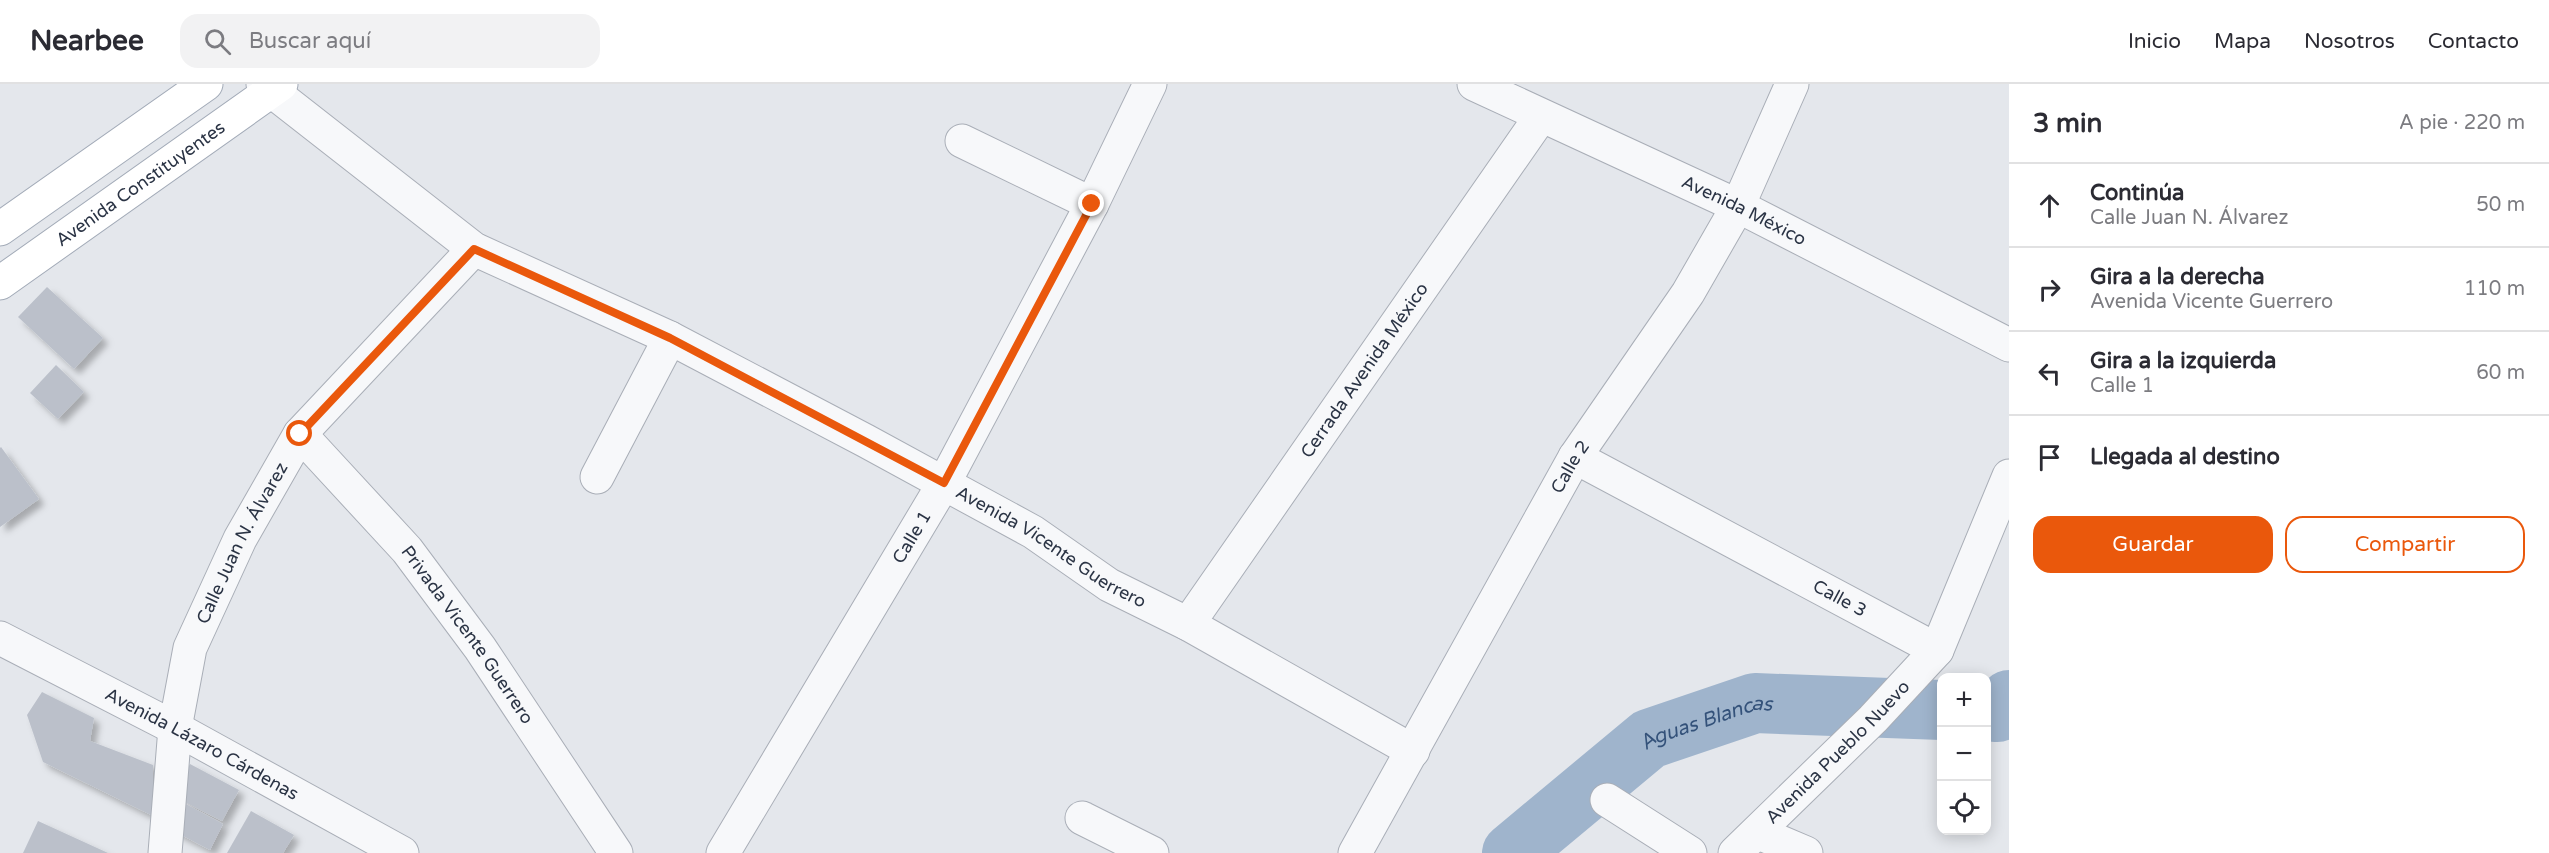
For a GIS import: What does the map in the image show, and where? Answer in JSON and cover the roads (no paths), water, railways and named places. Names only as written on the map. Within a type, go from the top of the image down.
[{"type":"main road","points":[[0,229],[206,84]]},
{"type":"main road","name":"Avenida Constituyentes","points":[[0,283],[272,86]]},
{"type":"street","name":"Calle 1","points":[[723,853],[944,483],[1092,204],[1150,84]]},
{"type":"street","name":"Avenida México","points":[[1474,84],[1738,206],[2009,345]]},
{"type":"street","name":"Calle 2","points":[[1355,853],[1575,457],[1688,293],[1738,206],[1792,84]]},
{"type":"street","name":"Avenida Vicente Guerrero","points":[[272,86],[474,249],[670,338],[944,483],[1033,532],[1109,585],[1188,624],[1413,751]]},
{"type":"street","name":"Cerrada Avenida México","points":[[1188,624],[1541,116]]},
{"type":"street","points":[[962,141],[1092,204]]},
{"type":"street","name":"Calle Juan N. Álvarez","points":[[165,853],[175,728],[190,648],[240,539],[300,434],[474,249]]},
{"type":"street","points":[[597,477],[670,338]]},
{"type":"street","name":"Privada Vicente Guerrero","points":[[300,434],[407,550],[480,648],[616,853]]},
{"type":"street","name":"Calle 3","points":[[1575,457],[1937,650]]},
{"type":"street","points":[[1937,650],[2009,476]]},
{"type":"street","name":"Avenida Lázaro Cárdenas","points":[[0,638],[175,728],[402,853]]},
{"type":"street","name":"Avenida Pueblo Nuevo","points":[[1747,843],[1905,687],[1937,650]]},
{"type":"street","points":[[1607,800],[1690,853]]},
{"type":"street","points":[[1082,818],[1152,853]]},
{"type":"street","points":[[1747,843],[1806,853]]},
{"type":"waterway","name":"Aguas Blancas","points":[[1991,711],[1997,712],[2009,700]]},
{"type":"waterway","name":"Aguas Blancas","points":[[1512,853],[1649,739],[1755,703],[1937,710]]}]
